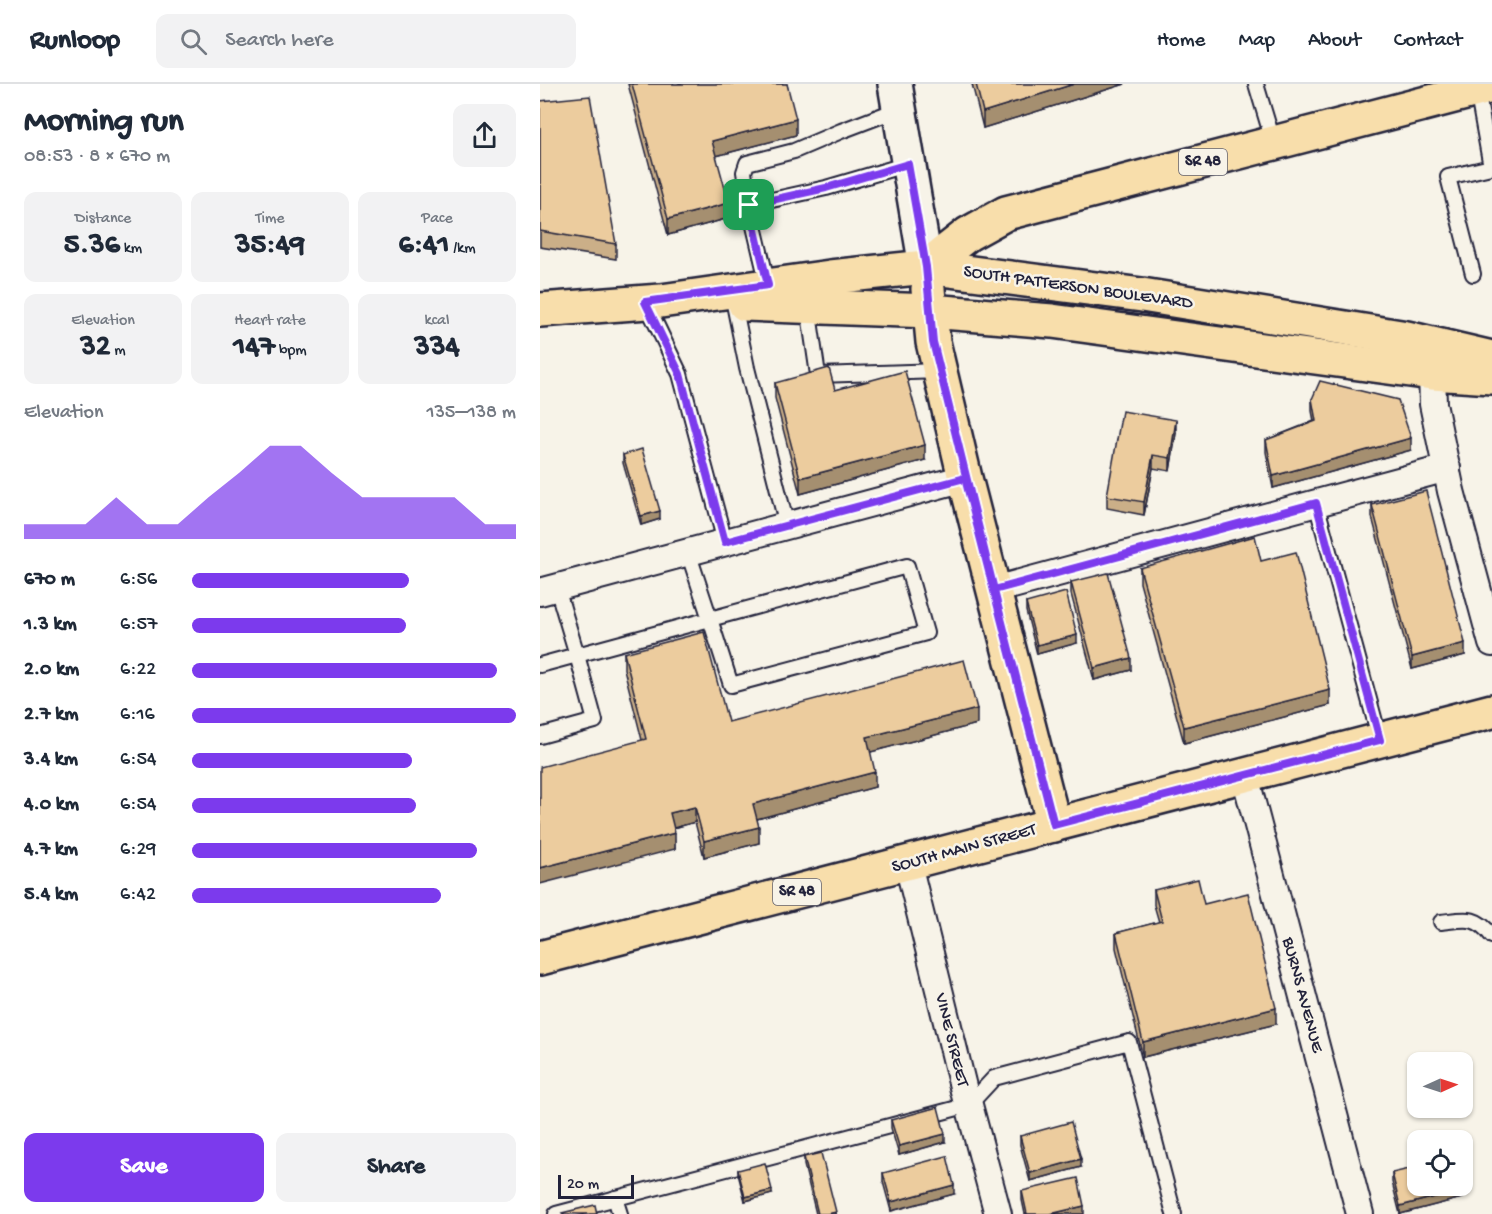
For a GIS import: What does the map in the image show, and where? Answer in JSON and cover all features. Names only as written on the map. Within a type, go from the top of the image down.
[{"type":"main road","name":"SR 48","points":[[926,267],[968,234],[1006,213],[1484,88]]},
{"type":"main road","name":"SOUTH PATTERSON BOULEVARD","points":[[540,310],[653,302],[830,277],[926,267],[1142,295],[1395,336],[1492,358]]},
{"type":"main road","points":[[926,267],[933,342],[965,478],[1054,825]]},
{"type":"main road","name":"SOUTH PATTERSON BOULEVARD","points":[[653,302],[930,311],[1052,321],[1432,373],[1492,377]]},
{"type":"main road","name":"SOUTH MAIN STREET","points":[[540,958],[1492,711]]},
{"type":"street","points":[[897,97],[926,267]]},
{"type":"street","points":[[1432,373],[1433,404],[1447,468],[1492,643]]},
{"type":"street","points":[[994,590],[1447,468]]},
{"type":"street","points":[[549,590],[965,478]]},
{"type":"street","name":"BURNS AVENUE","points":[[1245,776],[1360,1214]]},
{"type":"street","name":"VINE STREET","points":[[908,864],[960,1076],[998,1214]]},
{"type":"lane","points":[[1256,84],[1274,144]]},
{"type":"lane","points":[[1473,274],[1448,177],[1491,167],[1484,88]]},
{"type":"lane","points":[[768,285],[749,205],[744,172],[747,163],[794,151],[841,131],[897,97]]},
{"type":"lane","points":[[749,205],[826,188],[908,164]]},
{"type":"lane","points":[[653,302],[680,374],[725,542]]},
{"type":"lane","points":[[734,304],[747,368],[787,526]]},
{"type":"lane","points":[[808,306],[818,375],[940,371]]},
{"type":"lane","points":[[1316,503],[1380,740]]},
{"type":"lane","points":[[540,665],[710,619],[908,566],[926,633],[731,685],[710,619],[688,552]]},
{"type":"lane","points":[[540,736],[596,721],[577,655],[549,590]]},
{"type":"lane","points":[[1441,922],[1470,918],[1484,925],[1492,936]]},
{"type":"lane","points":[[556,1214],[969,1105],[994,1078],[1129,1042],[1174,1214]]},
{"type":"lane","points":[[615,1198],[620,1214]]},
{"type":"building","points":[[632,84],[787,84],[796,119],[712,141],[729,203],[668,219]]},
{"type":"building","points":[[976,84],[1074,84],[983,112]]},
{"type":"building","points":[[590,96],[616,244],[540,231],[540,101]]},
{"type":"building","points":[[829,368],[835,390],[905,371],[925,445],[800,478],[775,383]]},
{"type":"building","points":[[1320,381],[1398,400],[1411,438],[1273,476],[1266,440],[1316,421],[1312,399]]},
{"type":"building","points":[[1122,411],[1176,420],[1170,458],[1153,455],[1144,502],[1107,496]]},
{"type":"building","points":[[642,449],[660,511],[641,516],[623,455]]},
{"type":"building","points":[[1426,491],[1465,643],[1412,657],[1372,505]]},
{"type":"building","points":[[1255,536],[1261,561],[1296,552],[1330,690],[1184,727],[1140,568]]},
{"type":"building","points":[[1108,573],[1131,658],[1094,668],[1071,582]]},
{"type":"building","points":[[1066,592],[1077,635],[1037,645],[1026,603]]},
{"type":"building","points":[[704,632],[728,722],[964,660],[977,709],[867,737],[875,772],[753,804],[759,827],[704,841],[695,807],[670,813],[675,833],[540,868],[540,767],[646,739],[624,653]]},
{"type":"building","points":[[1198,879],[1204,904],[1248,893],[1276,1008],[1143,1042],[1116,933],[1162,921],[1154,890]]},
{"type":"building","points":[[938,1107],[945,1134],[899,1146],[891,1120]]},
{"type":"building","points":[[1071,1122],[1081,1159],[1030,1173],[1020,1136]]},
{"type":"building","points":[[821,1153],[836,1212],[827,1214],[818,1214],[804,1157]]},
{"type":"building","points":[[947,1156],[954,1185],[891,1202],[883,1173]]},
{"type":"building","points":[[765,1163],[772,1190],[745,1197],[738,1170]]},
{"type":"building","points":[[1407,1170],[1407,1196],[1439,1196],[1400,1206],[1392,1173]]},
{"type":"building","points":[[1078,1178],[1084,1206],[1050,1214],[1027,1214],[1022,1191]]},
{"type":"building","points":[[595,1205],[597,1214],[562,1213]]},
{"type":"route","points":[[908,164],[926,267],[933,342],[994,590],[1316,503],[1380,740],[1054,825],[965,478],[725,542],[680,374],[645,302],[768,285],[749,205],[826,188],[908,164]]}]
